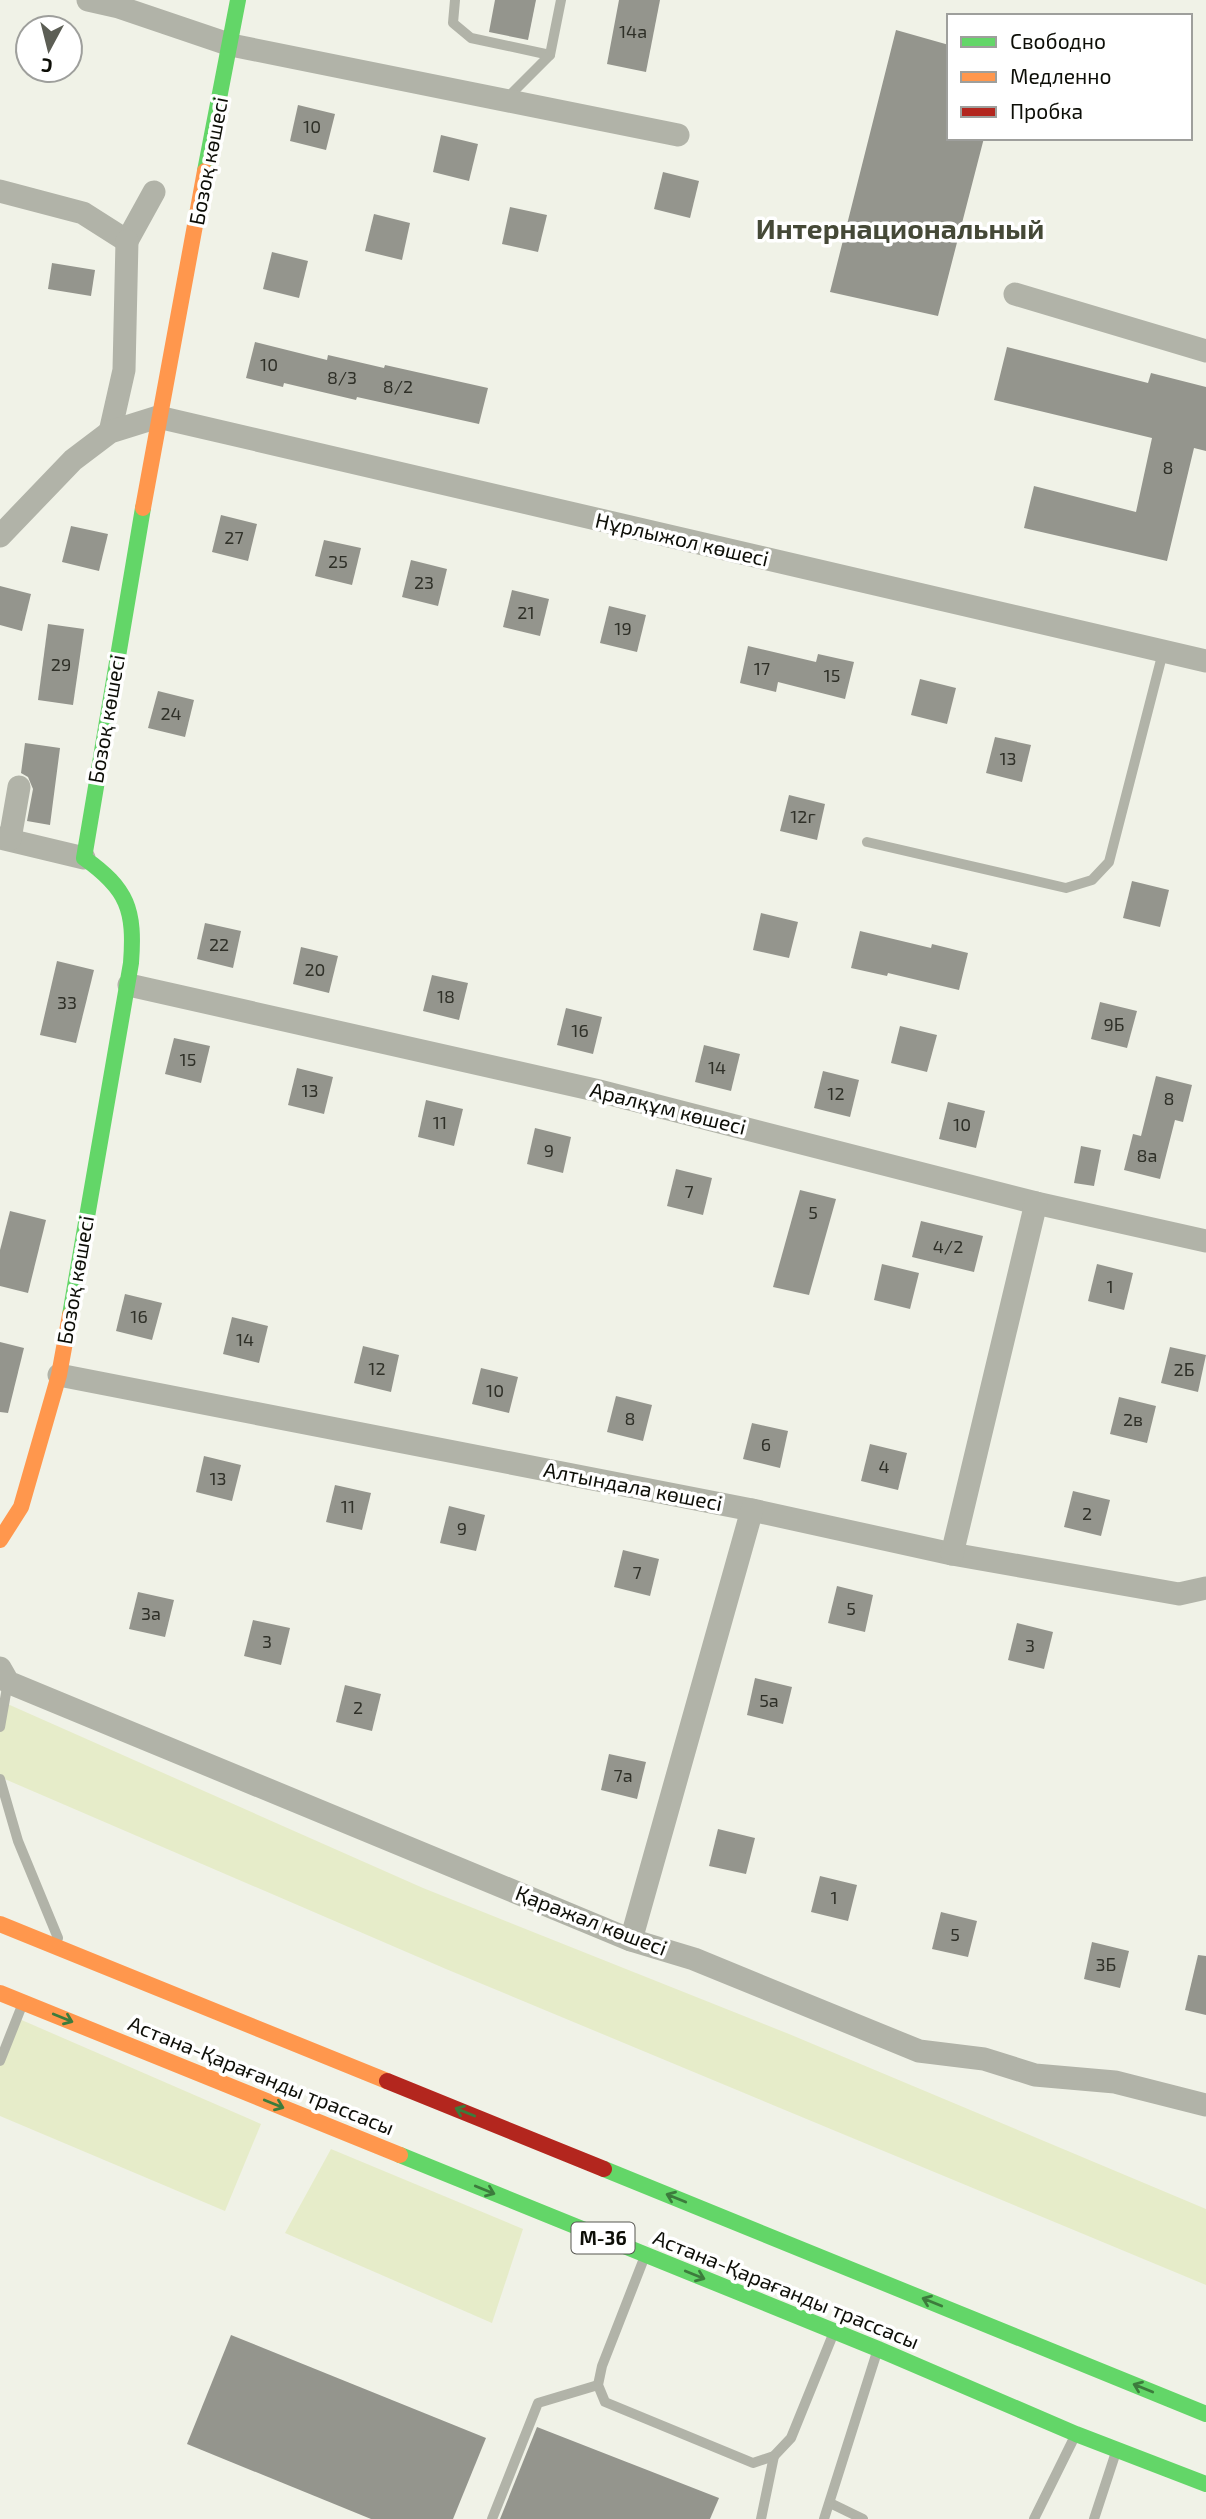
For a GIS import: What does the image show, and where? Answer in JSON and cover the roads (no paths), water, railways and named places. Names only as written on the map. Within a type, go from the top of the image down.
[{"type":"main road","name":"Бозоқ көшесі","points":[[0,1540],[21,1507],[59,1376],[129,985],[135,925],[123,892],[84,858],[158,417],[238,0]]},
{"type":"main road","name":"Астана-Қарағанды трассасы","points":[[0,1924],[1201,2406]]},
{"type":"main road","name":"Астана-Қарағанды трассасы","points":[[0,1993],[878,2349],[1076,2434],[1206,2484]]},
{"type":"street","points":[[88,0],[118,7],[231,45],[507,98],[678,135]]},
{"type":"street","points":[[0,191],[83,213],[127,241]]},
{"type":"street","points":[[110,432],[124,370],[127,241],[154,192]]},
{"type":"street","points":[[1015,294],[1206,351]]},
{"type":"street","points":[[0,536],[73,460],[110,432],[158,417]]},
{"type":"street","name":"Нұрлыжол көшесі","points":[[158,417],[1206,661]]},
{"type":"street","points":[[19,787],[5,838],[84,858]]},
{"type":"street","name":"Аралқұм көшесі","points":[[129,985],[595,1090],[1036,1203],[1206,1241]]},
{"type":"street","points":[[952,1554],[1036,1203]]},
{"type":"street","name":"Алтындала көшесі","points":[[59,1376],[752,1510],[952,1554],[1179,1594],[1206,1588]]},
{"type":"street","points":[[631,1940],[752,1510]]},
{"type":"street","name":"Қаражал көшесі","points":[[4,1675],[631,1940],[694,1959],[919,2051],[984,2059],[1035,2075],[1115,2082],[1206,2105]]},
{"type":"lane","points":[[455,0],[453,23],[471,38],[550,55]]},
{"type":"lane","points":[[507,98],[550,55],[561,0]]},
{"type":"lane","points":[[867,842],[1066,888],[1091,880],[1109,862],[1163,652]]},
{"type":"lane","points":[[0,1727],[4,1675]]},
{"type":"lane","points":[[0,1779],[19,1841],[61,1948]]},
{"type":"lane","points":[[0,2061],[23,2002]]},
{"type":"lane","points":[[645,2255],[602,2366],[598,2385],[605,2402],[753,2463],[774,2456],[791,2438],[834,2332]]},
{"type":"lane","points":[[824,2519],[878,2349]]},
{"type":"lane","points":[[492,2519],[538,2403],[598,2385]]},
{"type":"lane","points":[[1034,2519],[1076,2434]]},
{"type":"lane","points":[[1094,2519],[1117,2449]]},
{"type":"lane","points":[[761,2519],[774,2456]]},
{"type":"lane","points":[[830,2502],[863,2519]]},
{"type":"district","name":"Интернациональный","points":[[900,229]]}]
